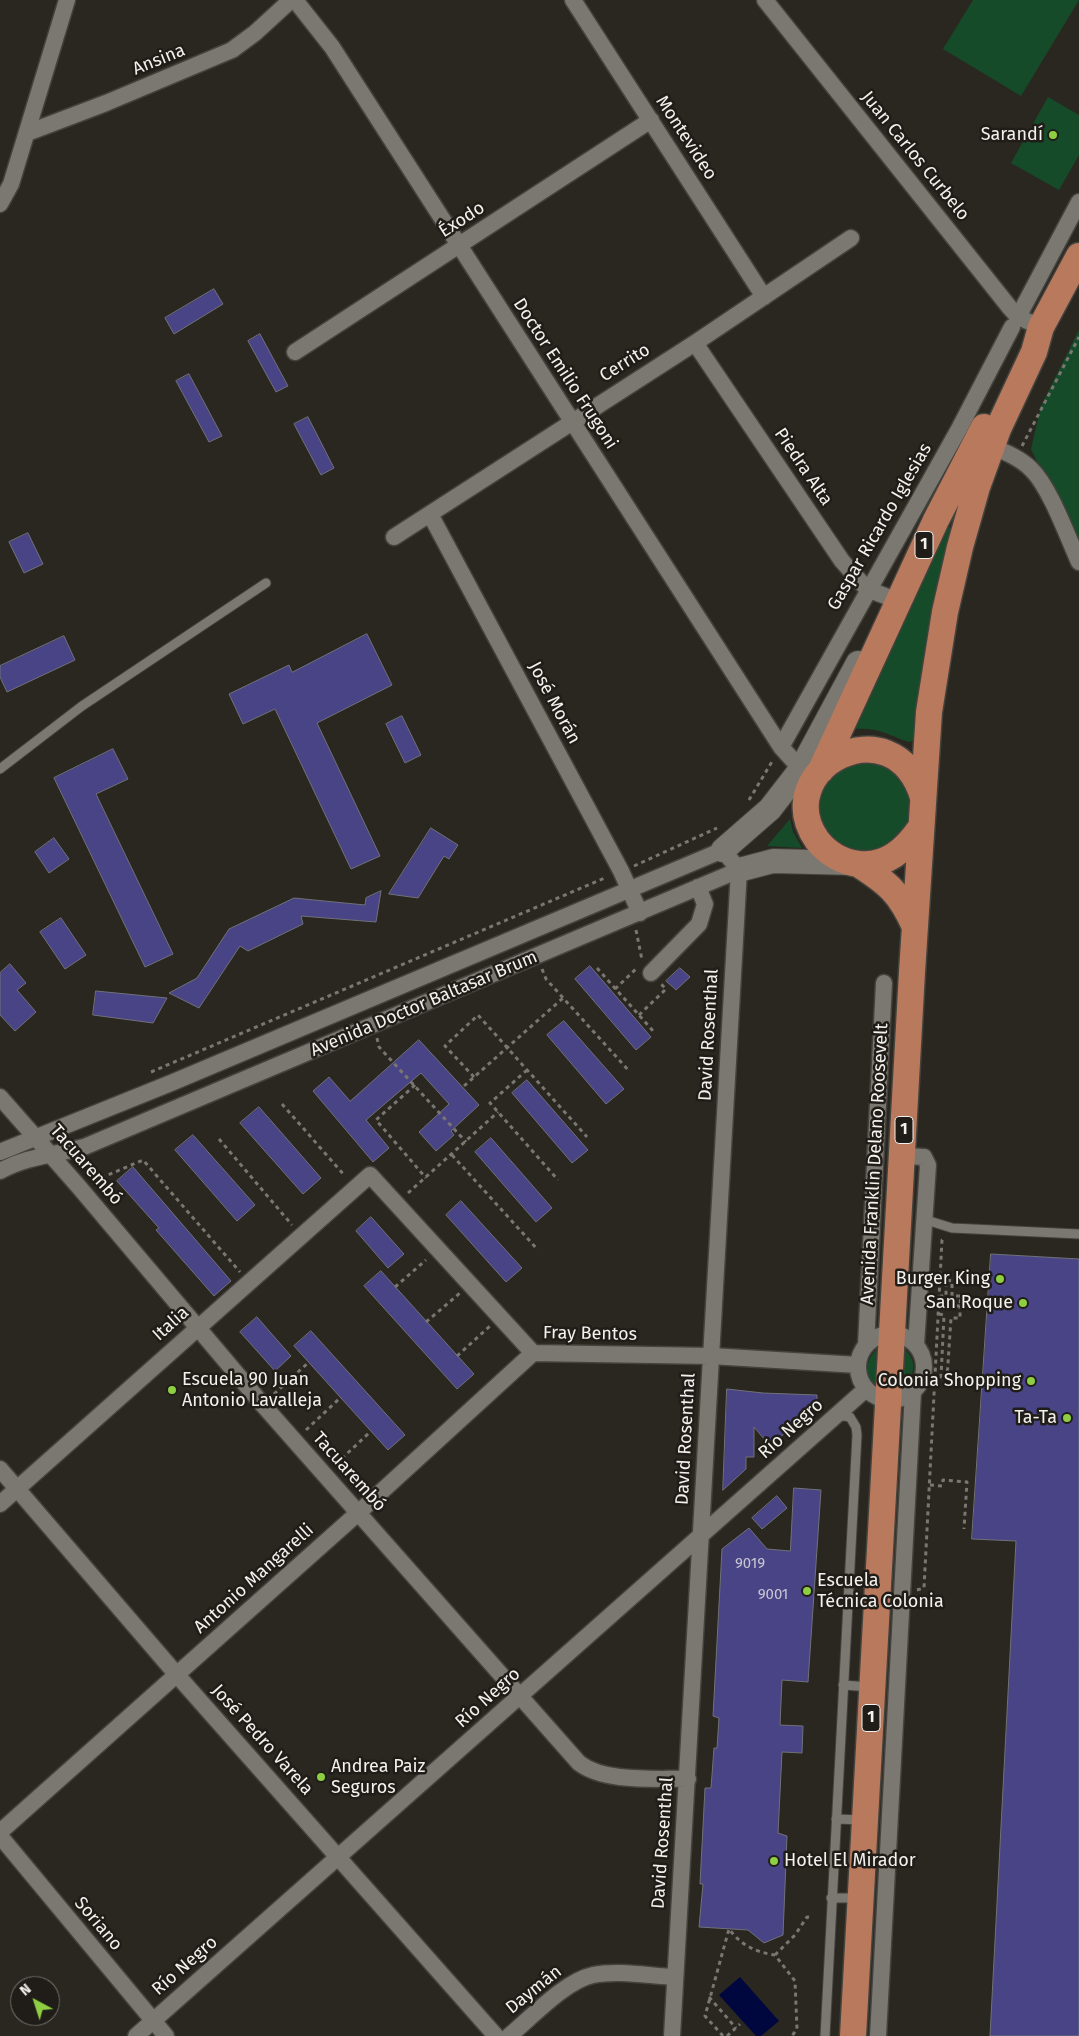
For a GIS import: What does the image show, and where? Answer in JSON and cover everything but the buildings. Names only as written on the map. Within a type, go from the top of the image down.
[{"type":"main road","name":"1","points":[[1024,323],[1079,256]]},
{"type":"main road","name":"Avenida Doctor Baltasar Brum","points":[[811,775],[976,438],[1026,346],[1024,323]]},
{"type":"main road","name":"Avenida Franklin Delano Roosevelt","points":[[853,2036],[873,1687],[886,1660],[891,1568],[877,1395],[892,1333],[911,1219],[913,1156],[907,1079],[926,740],[937,655],[966,526],[976,438]]},
{"type":"main road","points":[[936,520],[943,514],[953,513],[961,518],[966,526]]},
{"type":"main road","points":[[921,827],[906,846],[890,858],[871,864],[855,863],[835,856],[816,838],[807,813],[811,775],[830,761],[848,752],[867,749],[880,751],[898,759],[908,768],[918,784],[923,798]]},
{"type":"main road","name":"Avenida Franklin Delano Roosevelt","points":[[855,863],[894,889],[906,906],[915,927]]},
{"type":"street","points":[[0,204],[11,184],[67,0]]},
{"type":"street","name":"Ansina","points":[[27,133],[106,103],[232,50],[255,33],[291,0]]},
{"type":"street","name":"Doctor Emilio Frugoni","points":[[295,0],[332,47],[458,247],[781,747],[811,775]]},
{"type":"street","name":"Montevideo","points":[[573,0],[764,297]]},
{"type":"street","name":"Juan Carlos Curbelo","points":[[765,0],[1024,323]]},
{"type":"street","name":"Éxodo","points":[[295,352],[651,120]]},
{"type":"street","points":[[1024,323],[1073,229],[1079,202]]},
{"type":"street","name":"Cerrito","points":[[394,537],[695,343],[851,238]]},
{"type":"street","name":"Piedra Alta","points":[[695,343],[842,561],[868,589],[893,599]]},
{"type":"street","points":[[976,438],[1016,458],[1032,470],[1042,483],[1079,562]]},
{"type":"street","name":"Gaspar Ricardo Iglesias","points":[[781,747],[868,589],[976,438]]},
{"type":"street","name":"José Morán","points":[[430,514],[621,872],[640,913]]},
{"type":"street","name":"Avenida Doctor Baltasar Brum","points":[[0,1152],[34,1136],[171,1083],[723,850],[754,842],[763,836],[811,775],[893,599],[915,565]]},
{"type":"street","points":[[723,850],[739,870]]},
{"type":"street","name":"Avenida Doctor Baltasar Brum","points":[[0,1171],[15,1163],[84,1147],[538,957],[698,886],[739,870],[773,861],[855,863]]},
{"type":"street","name":"David Rosenthal","points":[[672,2036],[739,870]]},
{"type":"street","points":[[647,968],[699,924],[705,904],[698,886]]},
{"type":"street","name":"Avenida Franklin Delano Roosevelt","points":[[858,1365],[866,1345],[883,988],[902,988],[912,972]]},
{"type":"street","points":[[881,1040],[909,1040]]},
{"type":"street","points":[[879,1078],[907,1079]]},
{"type":"street","name":"Tacuarembó","points":[[0,1097],[79,1187],[294,1441],[569,1753],[588,1770],[610,1776],[688,1779]]},
{"type":"street","name":"Fray Bentos","points":[[370,1175],[533,1353],[711,1356],[858,1365]]},
{"type":"street","name":"Italia","points":[[0,1504],[370,1175]]},
{"type":"street","points":[[872,1217],[911,1219],[916,1345]]},
{"type":"street","points":[[858,1365],[859,1376],[877,1395],[905,1397],[913,1392],[921,1380],[924,1369],[923,1357],[916,1345],[905,1337],[892,1333],[879,1336],[866,1345]]},
{"type":"street","name":"Antonio Mangarelli","points":[[0,1834],[358,1513],[533,1353]]},
{"type":"street","points":[[878,2036],[886,1660],[902,1593],[891,1568],[913,1392]]},
{"type":"street","name":"Río Negro","points":[[136,2036],[836,1416],[877,1395]]},
{"type":"street","name":"José Pedro Varela","points":[[0,1469],[177,1675],[496,2036]]},
{"type":"street","name":"Soriano","points":[[0,1834],[166,2036]]},
{"type":"street","name":"Daymán","points":[[509,2036],[563,1991],[584,1978],[602,1974],[675,1978]]},
{"type":"lane","points":[[0,769],[82,706],[266,583]]},
{"type":"lane","points":[[911,1219],[952,1228],[1079,1234]]},
{"type":"lane","points":[[825,2036],[857,1435],[856,1428],[850,1417],[842,1414],[836,1416]]},
{"type":"lane","points":[[843,1685],[873,1687]]},
{"type":"lane","points":[[836,1819],[865,1820]]},
{"type":"lane","points":[[831,1898],[860,1898]]},
{"type":"path","points":[[1016,458],[1079,337]]},
{"type":"path","points":[[746,804],[781,747]]},
{"type":"path","points":[[146,1074],[621,872],[718,827]]},
{"type":"path","points":[[640,913],[636,930],[647,968]]},
{"type":"path","points":[[538,957],[546,979],[630,1072]]},
{"type":"path","points":[[597,968],[654,1032]]},
{"type":"path","points":[[464,1086],[563,998]]},
{"type":"path","points":[[474,1077],[445,1046],[478,1016],[587,1137]]},
{"type":"path","points":[[372,1026],[379,1046],[466,1142]]},
{"type":"path","points":[[527,1070],[490,1103],[558,1180]]},
{"type":"path","points":[[414,1086],[376,1120],[426,1178]]},
{"type":"path","points":[[282,1104],[355,1188]]},
{"type":"path","points":[[396,1204],[498,1112]]},
{"type":"path","points":[[219,1139],[301,1235]]},
{"type":"path","points":[[452,1155],[538,1250]]},
{"type":"path","points":[[79,1187],[143,1160],[249,1282]]},
{"type":"path","points":[[902,1593],[924,1588],[942,1242]]},
{"type":"path","points":[[395,1287],[438,1249]]},
{"type":"path","points":[[939,1314],[944,1315],[941,1377],[947,1378],[951,1318],[960,1318],[961,1296],[952,1296],[952,1281],[946,1280],[946,1296],[940,1296]]},
{"type":"path","points":[[426,1322],[470,1285]]},
{"type":"path","points":[[939,1305],[982,1307]]},
{"type":"path","points":[[457,1356],[500,1318]]},
{"type":"path","points":[[263,1405],[309,1362]]},
{"type":"path","points":[[294,1441],[341,1397]]},
{"type":"path","points":[[325,1475],[371,1431]]},
{"type":"path","points":[[930,1485],[942,1486],[943,1480],[967,1482],[964,1529]]},
{"type":"path","points":[[775,1955],[795,1935],[807,1917],[813,1918]]},
{"type":"path","points":[[723,2036],[705,2016],[729,1929],[736,1938],[756,1952],[775,1955],[794,1981],[797,2029],[792,2036]]},
{"type":"path","points":[[709,1997],[736,2028]]},
{"type":"path","points":[[727,2036],[740,2024]]},
{"type":"green space","points":[[973,0],[1079,0],[1021,96],[943,49]]},
{"type":"green space","name":"Sarandí","points":[[1048,97],[1079,115],[1079,155],[1059,190],[1011,163]]},
{"type":"green space","points":[[1079,330],[1079,550],[1031,449],[1041,406]]},
{"type":"green space","points":[[947,525],[952,529],[915,740],[909,742],[876,730],[851,729]]},
{"type":"green space","points":[[844,761],[885,761],[910,791],[912,812],[907,827],[896,839],[881,848],[865,851],[848,849],[834,840],[822,824],[817,806],[819,791]]},
{"type":"green space","points":[[790,819],[793,832],[802,848],[767,846]]},
{"type":"green space","points":[[883,1345],[880,1389],[870,1378],[868,1366],[872,1354]]},
{"type":"green space","points":[[903,1348],[911,1358],[913,1369],[906,1384],[901,1389]]},
{"type":"shaded area","points":[[740,1977],[779,2021],[761,2036],[756,2036],[719,1995]]},
{"type":"place","name":"Sarandí","points":[[1053,135]]},
{"type":"place","name":"Burger King","points":[[1000,1279]]},
{"type":"place","name":"San Roque","points":[[1023,1303]]},
{"type":"place","name":"Colonia Shopping","points":[[1031,1381]]},
{"type":"place","name":"Escuela 90 Juan Antonio Lavalleja","points":[[172,1390]]},
{"type":"place","name":"Ta-Ta","points":[[1067,1418]]},
{"type":"place","name":"Escuela Técnica Colonia","points":[[807,1591]]},
{"type":"place","name":"Andrea Paiz Seguros","points":[[321,1777]]},
{"type":"place","name":"Hotel El Mirador","points":[[774,1861]]}]
